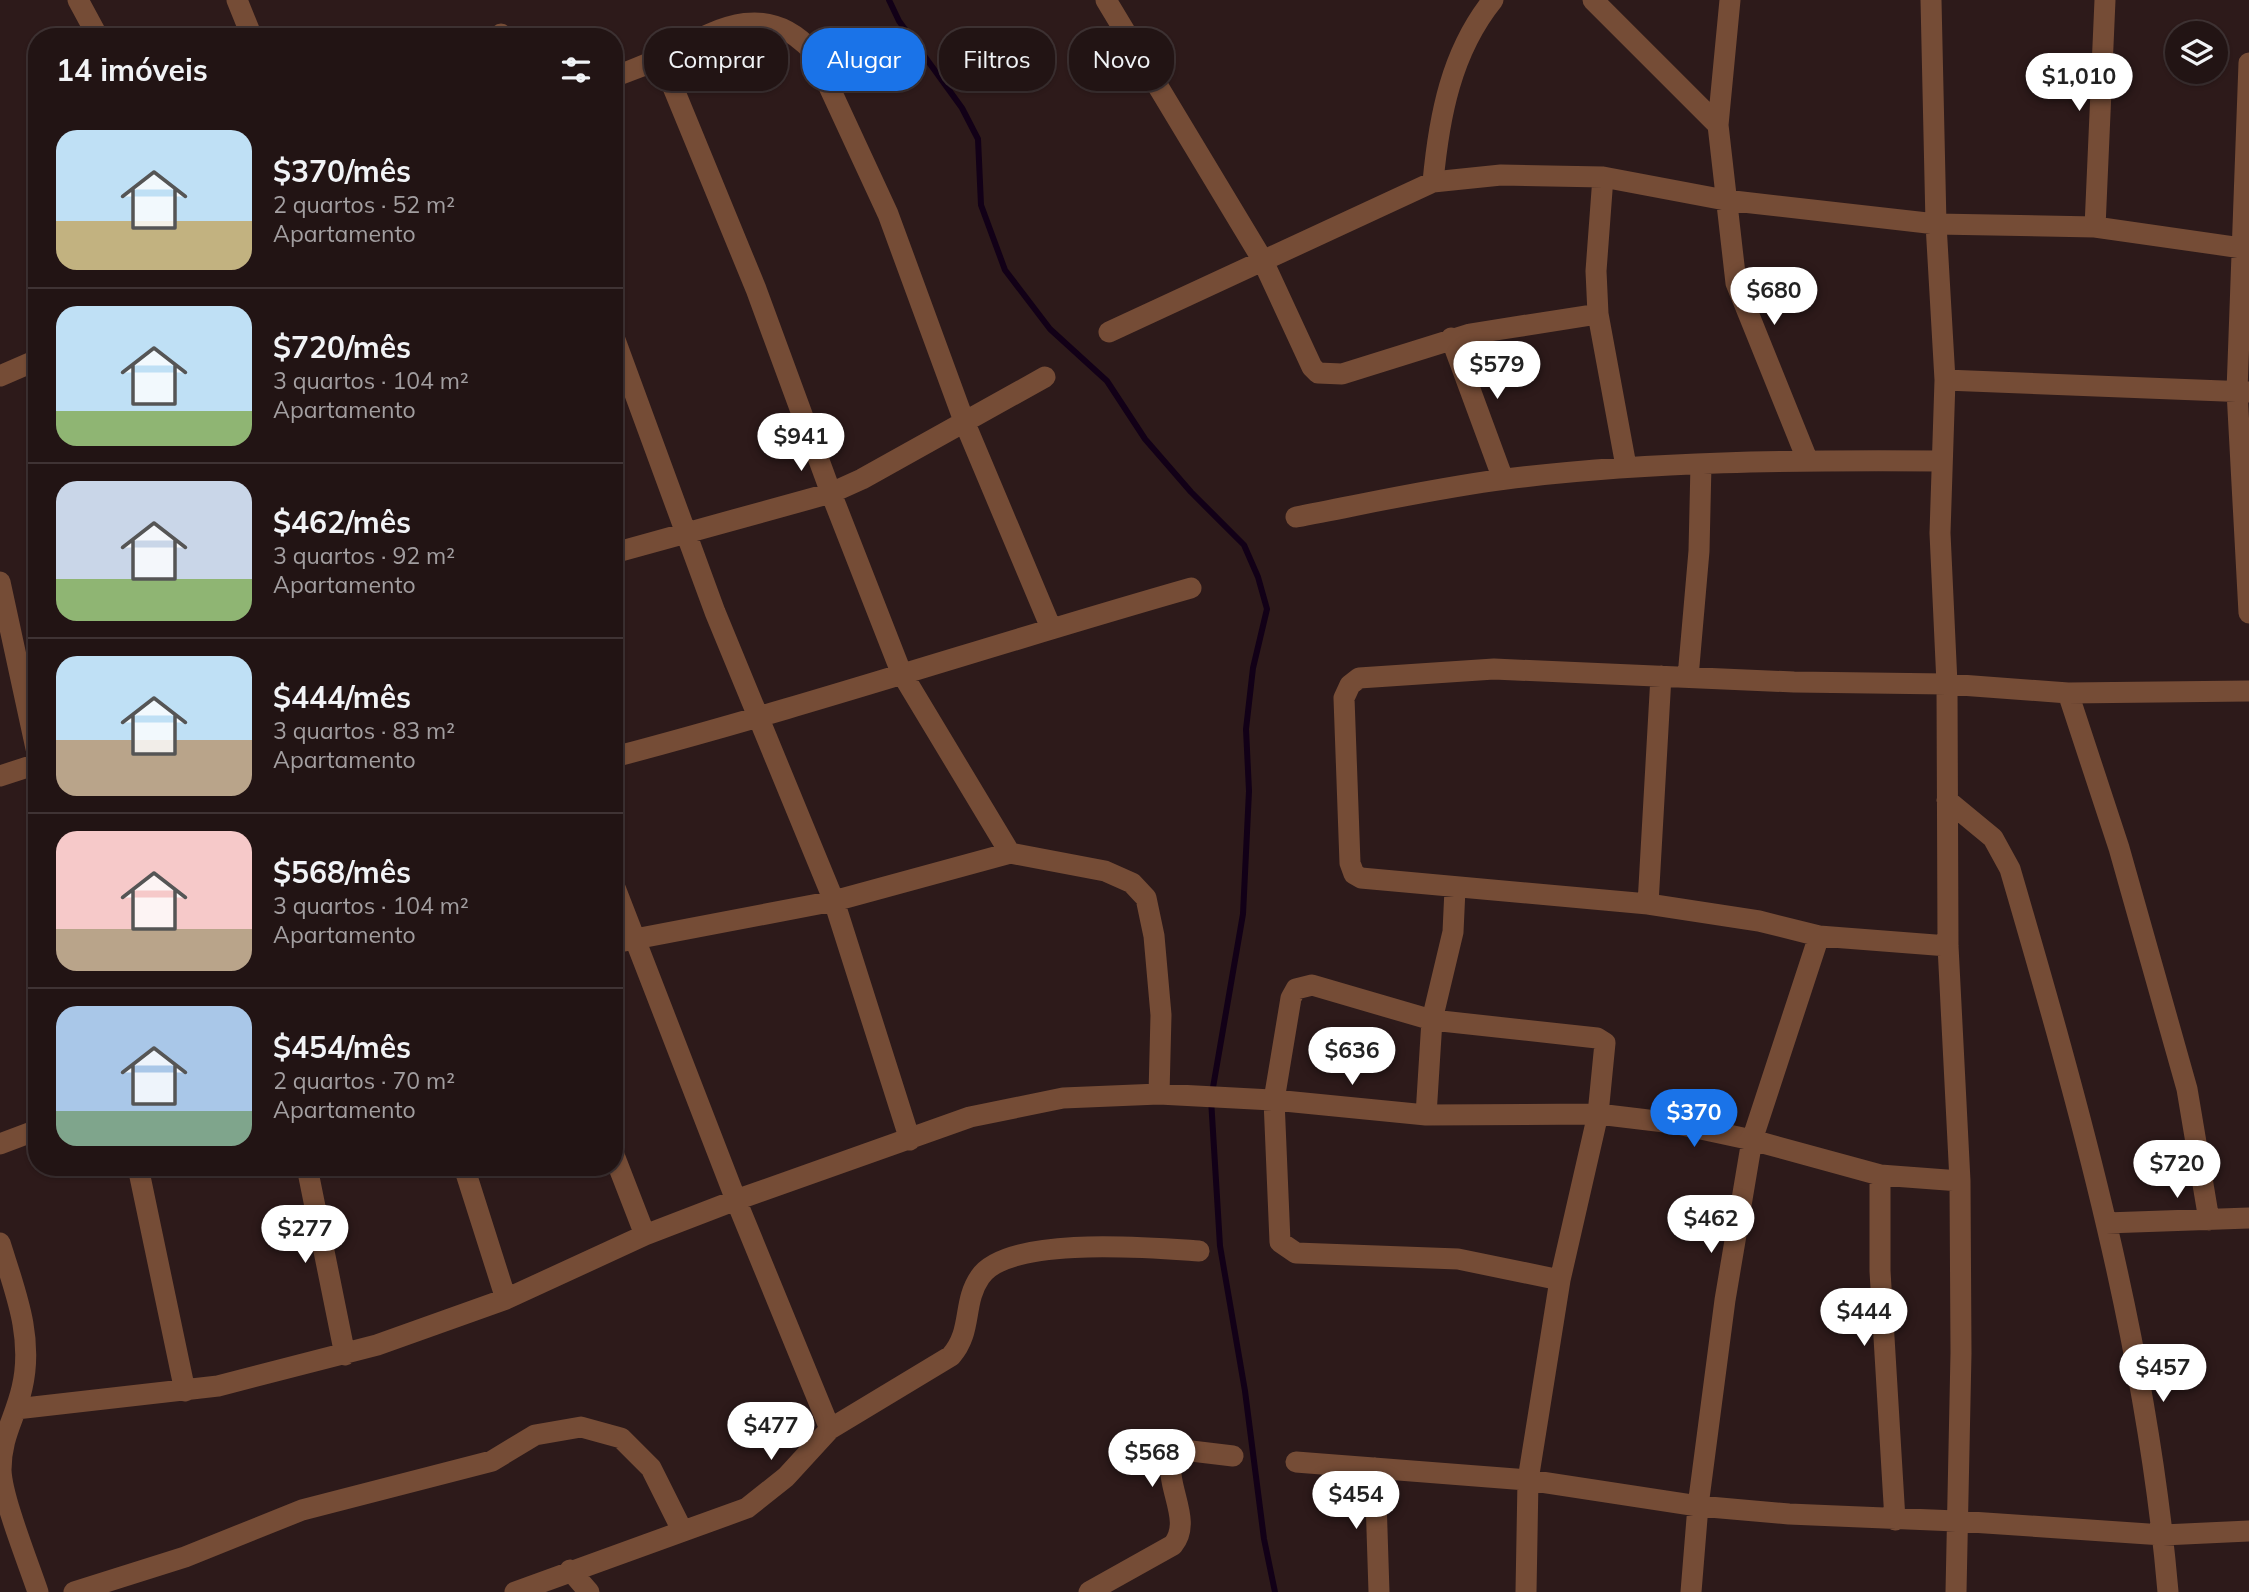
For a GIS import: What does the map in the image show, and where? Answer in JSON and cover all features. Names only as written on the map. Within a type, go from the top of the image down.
[{"type":"street","points":[[78,0],[92,28]]},
{"type":"street","points":[[237,0],[248,28]]},
{"type":"street","points":[[1106,0],[1262,259],[1311,367],[1318,373],[1342,374],[1451,338],[1598,314]]},
{"type":"street","points":[[1433,182],[1438,124],[1455,68],[1479,18],[1493,0]]},
{"type":"street","points":[[1593,0],[1718,125]]},
{"type":"street","points":[[1730,0],[1718,125],[1736,283],[1807,459]]},
{"type":"street","points":[[1931,0],[1936,224],[1945,380],[1940,533],[1947,684],[1948,946],[1959,1181],[1961,1353],[1956,1592]]},
{"type":"street","points":[[2095,227],[2105,0]]},
{"type":"street","points":[[716,28],[764,17],[784,23],[800,34],[813,52],[888,214],[964,421],[1051,628]]},
{"type":"street","points":[[2249,63],[2243,391],[2249,613]]},
{"type":"street","points":[[623,73],[644,65]]},
{"type":"street","points":[[675,91],[756,289],[901,672],[1010,853]]},
{"type":"street","points":[[1109,332],[1433,182],[1502,175],[1603,177],[1725,200],[1936,224],[2095,227],[2244,248]]},
{"type":"street","points":[[1603,177],[1596,271],[1598,314],[1626,466]]},
{"type":"street","points":[[1451,338],[1503,479]]},
{"type":"street","points":[[623,361],[687,534],[834,901],[910,1140]]},
{"type":"street","points":[[0,376],[28,364]]},
{"type":"street","points":[[623,551],[831,493],[862,480],[1045,377]]},
{"type":"street","points":[[1945,380],[2243,391]]},
{"type":"street","points":[[1296,517],[1503,479],[1626,466],[1807,459],[1941,461]]},
{"type":"street","points":[[1688,677],[1699,551],[1701,464]]},
{"type":"street","points":[[0,582],[28,711]]},
{"type":"street","points":[[623,755],[760,719],[901,672],[1191,588]]},
{"type":"street","points":[[1948,946],[1819,936],[1759,921],[1648,904],[1455,889],[1361,878],[1354,874],[1350,863],[1343,709],[1350,685],[1359,678],[1494,669],[1947,684],[2067,693],[2249,691]]},
{"type":"street","points":[[1648,904],[1661,676]]},
{"type":"street","points":[[2067,693],[2119,848],[2187,1089],[2208,1220]]},
{"type":"street","points":[[0,776],[28,767]]},
{"type":"street","points":[[1947,800],[1993,838],[2010,869],[2072,1082],[2106,1223],[2137,1374],[2163,1535],[2168,1592]]},
{"type":"street","points":[[830,1429],[625,941],[834,901],[1010,853],[1105,871],[1132,883],[1146,898],[1154,936],[1161,1015],[1159,1094]]},
{"type":"street","points":[[1426,1115],[1432,1020],[1453,932],[1455,889]]},
{"type":"street","points":[[1690,1592],[1698,1506],[1725,1300],[1752,1140],[1819,936]]},
{"type":"street","points":[[1526,1592],[1528,1480],[1560,1280],[1598,1114],[1605,1056],[1602,1040],[1432,1020],[1311,985],[1296,989],[1291,998],[1274,1100],[1278,1234],[1288,1249],[1296,1253],[1458,1259],[1560,1280]]},
{"type":"street","points":[[16,1409],[185,1391],[264,1376],[345,1354],[506,1298],[645,1235],[736,1200],[970,1117],[1027,1103],[1097,1095],[1159,1094],[1274,1100],[1426,1115],[1598,1114],[1673,1123],[1752,1140],[1880,1175],[1959,1181]]},
{"type":"street","points":[[0,1144],[28,1133]]},
{"type":"street","points":[[1880,1175],[1880,1271],[1895,1520]]},
{"type":"street","points":[[140,1176],[185,1391]]},
{"type":"street","points":[[309,1176],[345,1354]]},
{"type":"street","points":[[467,1176],[506,1298]]},
{"type":"street","points":[[622,1176],[645,1235]]},
{"type":"street","points":[[2106,1223],[2249,1218]]},
{"type":"street","points":[[0,1243],[25,1327],[25,1371],[16,1409],[4,1435],[1,1474],[4,1497],[38,1592]]},
{"type":"street","points":[[515,1592],[747,1508],[786,1477],[830,1429],[951,1356],[962,1343],[969,1301],[974,1288],[981,1275],[994,1264],[1036,1251],[1070,1248],[1107,1246],[1199,1251]]},
{"type":"street","points":[[74,1592],[185,1557],[302,1510],[492,1461],[535,1435],[580,1427],[621,1438],[651,1468],[682,1530]]},
{"type":"street","points":[[1089,1592],[1173,1545],[1180,1536],[1181,1525],[1169,1465],[1173,1454],[1183,1450],[1233,1456]]},
{"type":"street","points":[[1296,1462],[1528,1480],[1698,1506],[2163,1535],[2249,1531]]},
{"type":"street","points":[[1375,1468],[1379,1592]]},
{"type":"street","points":[[570,1570],[589,1592]]},
{"type":"waterway","points":[[889,0],[899,21],[962,108],[978,139],[981,205],[1005,270],[1050,329],[1107,381],[1145,439],[1191,492],[1244,545],[1258,577],[1267,609],[1253,668],[1246,729],[1249,791],[1243,914],[1211,1099],[1220,1246],[1245,1391],[1264,1539],[1275,1592]]}]
